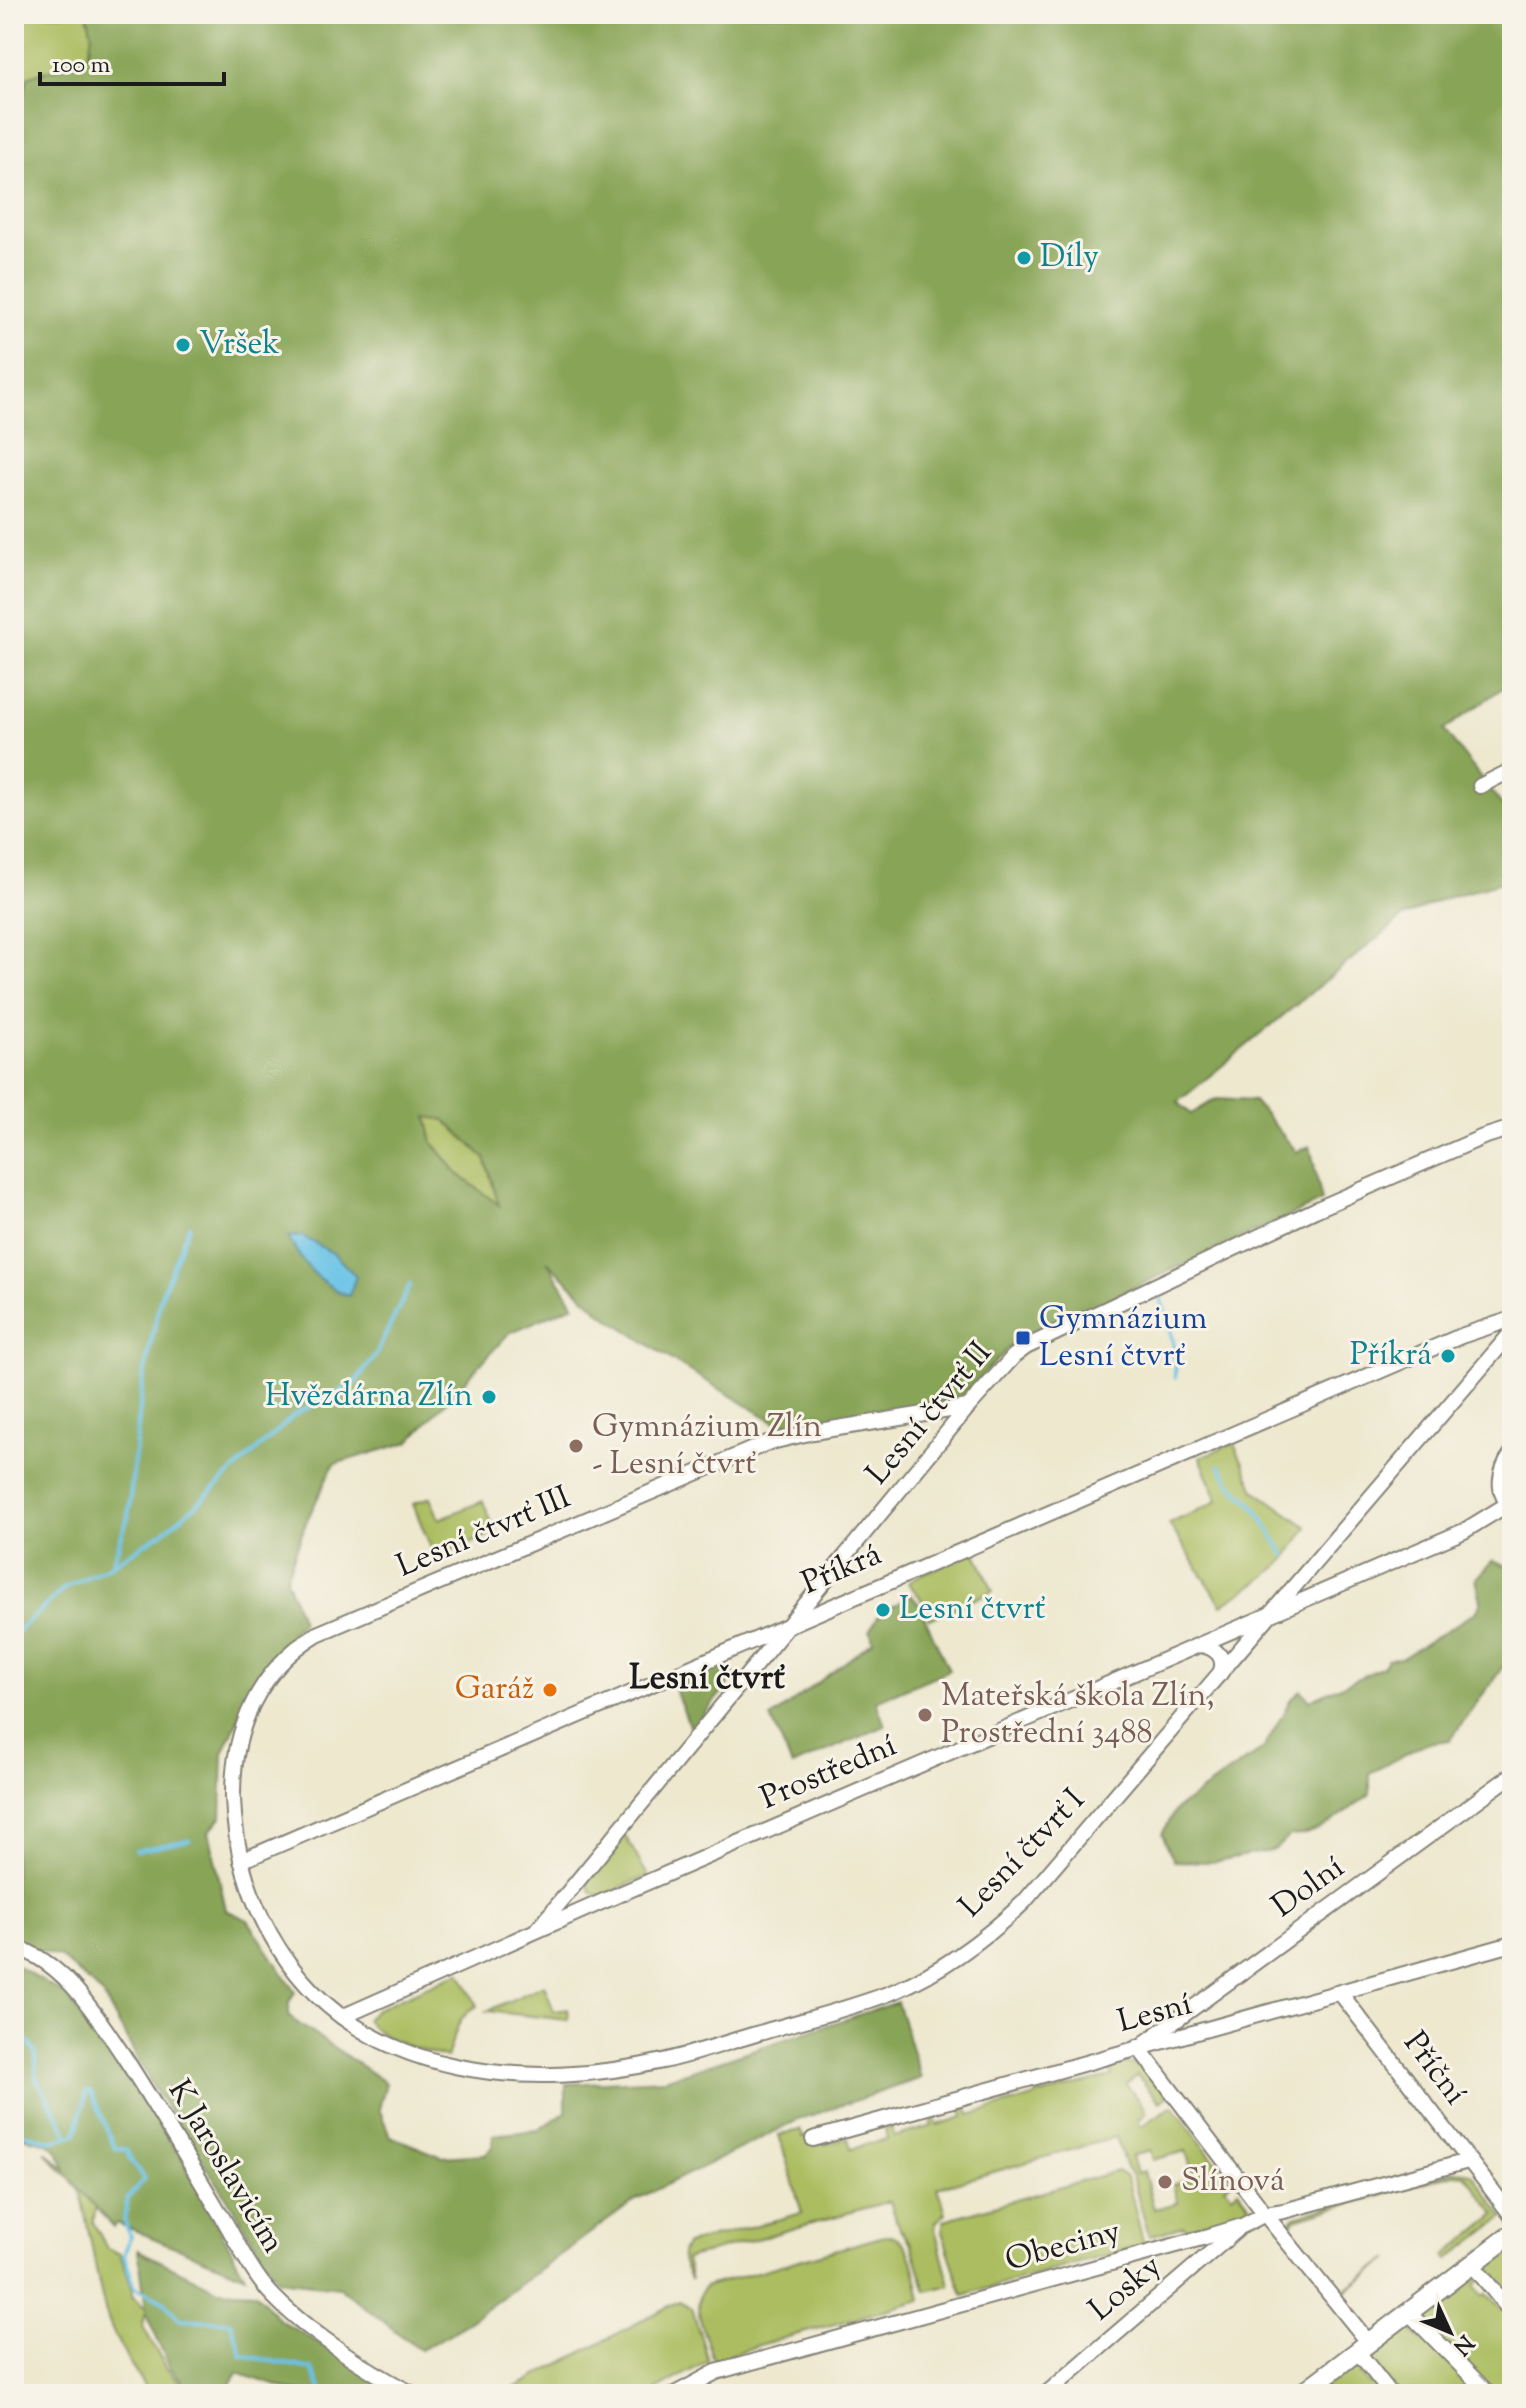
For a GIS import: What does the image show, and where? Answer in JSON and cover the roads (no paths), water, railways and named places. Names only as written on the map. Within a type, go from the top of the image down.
[{"type":"street","points":[[1480,786],[1512,770]]},
{"type":"street","name":"Lesní čtvrť II","points":[[538,1929],[968,1407],[1014,1356],[1026,1347],[1325,1205],[1483,1137],[1512,1128]]},
{"type":"street","name":"Příkrá","points":[[241,1861],[1470,1332],[1512,1319]]},
{"type":"street","points":[[1470,1332],[1488,1344],[1487,1358]]},
{"type":"street","name":"Lesní čtvrť I","points":[[241,1861],[255,1906],[277,1947],[307,1987],[342,2017],[405,2052],[448,2066],[496,2073],[572,2073],[665,2061],[895,1991],[963,1953],[1024,1902],[1512,1332]]},
{"type":"street","name":"Lesní čtvrť III","points":[[241,1861],[233,1807],[233,1778],[239,1739],[252,1703],[263,1684],[304,1641],[767,1443],[813,1432],[968,1407]]},
{"type":"street","points":[[1510,1506],[1500,1483],[1503,1468],[1512,1453]]},
{"type":"street","name":"Prostřední","points":[[342,2017],[538,1929],[1464,1531],[1510,1506]]},
{"type":"street","points":[[1317,1562],[1317,1575],[1333,1587]]},
{"type":"street","points":[[1200,1645],[1219,1654],[1223,1665],[1219,1675]]},
{"type":"street","name":"Dolní","points":[[1138,2047],[1512,1775]]},
{"type":"street","points":[[582,1877],[585,1893],[599,1903]]},
{"type":"street","name":"Lesní","points":[[813,2139],[1512,1944]]},
{"type":"street","name":"K Jaroslavicím","points":[[14,1946],[28,1950],[55,1967],[74,1986],[158,2108],[262,2284],[288,2310],[339,2349],[413,2394]]},
{"type":"street","name":"Příční","points":[[1341,1994],[1512,2216]]},
{"type":"street","points":[[1138,2047],[1363,2348],[1391,2394]]},
{"type":"street","name":"Obeciny","points":[[675,2394],[716,2372],[1242,2226],[1265,2214],[1468,2161]]},
{"type":"street","name":"Losky","points":[[1046,2394],[1242,2226]]},
{"type":"street","points":[[1301,2394],[1512,2234]]},
{"type":"street","points":[[1472,2264],[1512,2313]]},
{"type":"street","points":[[1409,2313],[1489,2394]]},
{"type":"water","points":[[302,1236],[334,1254],[356,1276],[349,1296],[329,1286],[299,1256],[288,1237]]},
{"type":"waterway","points":[[112,1564],[128,1517],[143,1379],[161,1296],[189,1226]]},
{"type":"waterway","points":[[14,1634],[66,1587],[112,1565],[163,1532],[296,1414],[354,1384],[375,1356],[410,1285]]},
{"type":"waterway","points":[[1157,1289],[1173,1343],[1175,1377]]},
{"type":"waterway","points":[[1220,1466],[1231,1484],[1254,1506],[1285,1555]]},
{"type":"waterway","points":[[136,1851],[189,1840]]},
{"type":"waterway","points":[[14,2020],[36,2054],[36,2078],[69,2136]]},
{"type":"waterway","points":[[14,2131],[51,2141],[76,2134],[87,2092],[91,2092],[115,2148],[127,2150],[144,2179],[128,2198],[124,2220],[130,2236],[124,2256],[135,2288],[162,2300],[180,2319],[231,2322],[242,2355],[311,2369],[324,2394]]},
{"type":"place","name":"Díly","points":[[1024,258]]},
{"type":"place","name":"Vršek","points":[[183,345]]},
{"type":"place","name":"Gymnázium Lesní čtvrť","points":[[1023,1338]]},
{"type":"place","name":"Příkrá","points":[[1448,1356]]},
{"type":"place","name":"Hvězdárna Zlín","points":[[489,1397]]},
{"type":"place","name":"Gymnázium Zlín - Lesní čtvrť","points":[[576,1446]]},
{"type":"place","name":"Lesní čtvrť","points":[[883,1610]]},
{"type":"place","name":"Garáž","points":[[550,1690]]},
{"type":"place","name":"Mateřská škola Zlín, Prostřední 3488","points":[[925,1715]]},
{"type":"place","name":"Slínová","points":[[1165,2182]]},
{"type":"district","name":"Lesní čtvrť","points":[[707,1679]]}]
